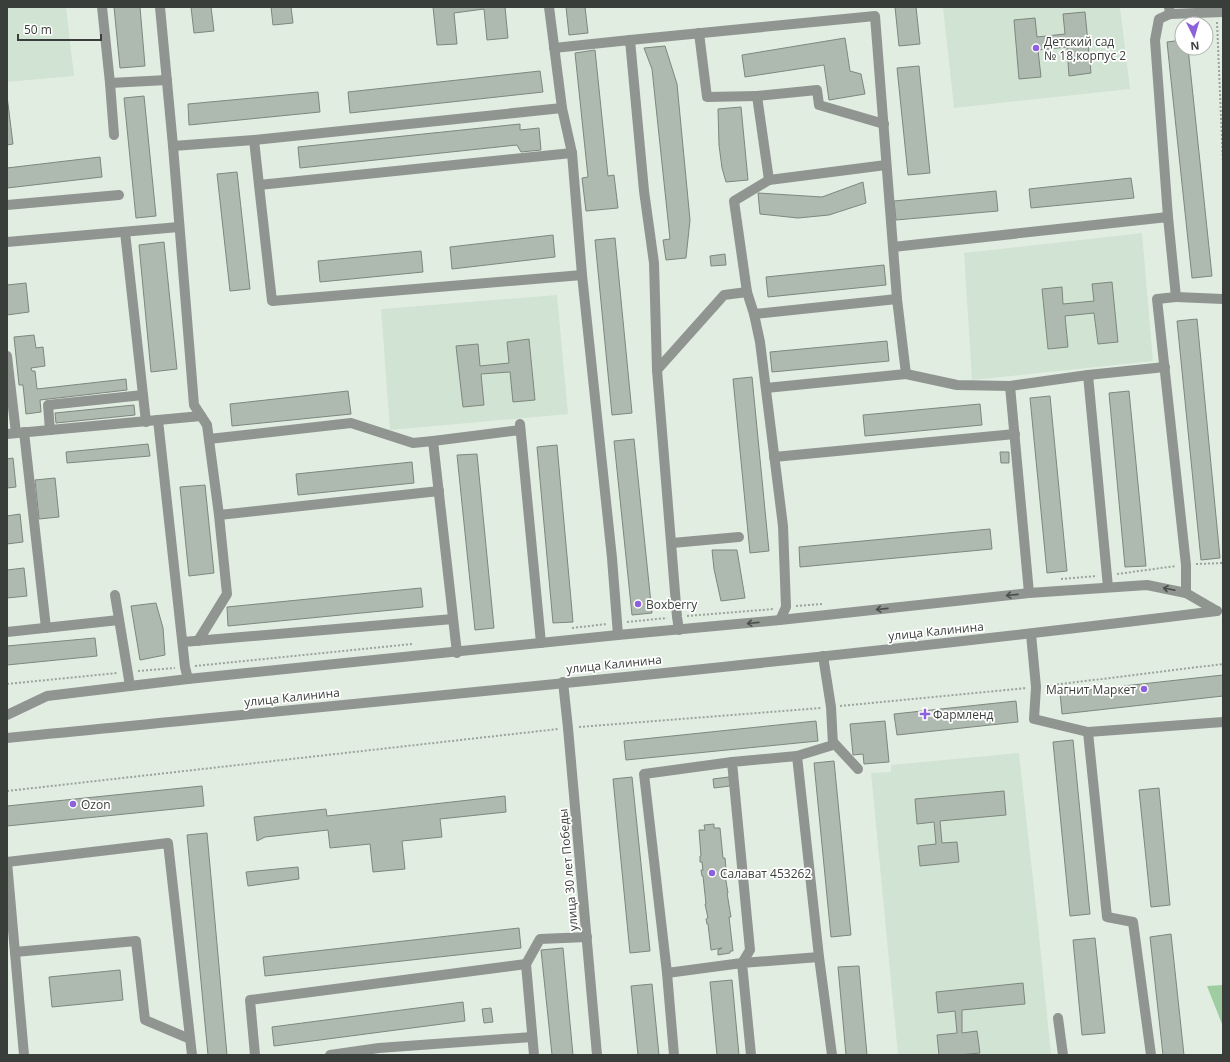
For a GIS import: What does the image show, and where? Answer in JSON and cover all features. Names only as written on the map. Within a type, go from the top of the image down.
[{"type":"street","points":[[102,7],[114,135]]},
{"type":"street","points":[[160,7],[194,405],[207,425],[219,515],[227,594],[198,641]]},
{"type":"street","points":[[549,7],[562,108],[572,153],[582,275],[612,558],[618,635]]},
{"type":"street","points":[[1176,297],[1168,217],[1155,40],[1159,19],[1170,10],[1220,12]]},
{"type":"street","points":[[554,48],[875,16],[897,299],[906,374]]},
{"type":"street","points":[[699,33],[707,97],[757,96],[817,90],[819,105],[884,124]]},
{"type":"street","points":[[630,40],[644,192],[654,263],[657,370],[679,630]]},
{"type":"street","points":[[110,83],[166,80]]},
{"type":"street","points":[[757,96],[769,180]]},
{"type":"street","points":[[173,146],[254,140],[562,108]]},
{"type":"street","points":[[254,140],[272,302],[582,275]]},
{"type":"street","points":[[259,185],[572,153]]},
{"type":"street","points":[[780,620],[786,608],[783,526],[760,342],[754,314],[746,292],[734,201],[769,180],[886,165]]},
{"type":"street","points":[[7,205],[119,195]]},
{"type":"street","points":[[893,246],[1168,217]]},
{"type":"street","points":[[7,242],[179,227]]},
{"type":"street","points":[[125,232],[146,422]]},
{"type":"street","points":[[657,370],[724,295],[746,292]]},
{"type":"street","points":[[1186,593],[1186,565],[1157,299],[1176,297],[1223,299]]},
{"type":"street","points":[[754,314],[897,299]]},
{"type":"street","points":[[7,356],[16,433],[46,628]]},
{"type":"street","points":[[766,388],[906,374],[957,385],[1010,386],[1088,375],[1164,367]]},
{"type":"street","points":[[1088,375],[1108,587]]},
{"type":"street","points":[[1010,386],[1029,593]]},
{"type":"street","points":[[50,430],[48,405],[143,395]]},
{"type":"street","points":[[16,433],[201,416]]},
{"type":"street","points":[[158,420],[185,667],[188,680]]},
{"type":"street","points":[[209,439],[351,423],[413,443],[520,426],[541,644]]},
{"type":"street","points":[[774,457],[1015,434]]},
{"type":"street","points":[[433,441],[457,653]]},
{"type":"street","points":[[219,515],[439,491]]},
{"type":"street","points":[[672,542],[739,537]]},
{"type":"street","points":[[7,715],[47,696],[130,686],[618,635],[780,620],[1029,593],[1147,585],[1186,593],[1220,610]]},
{"type":"street","points":[[115,595],[130,686]]},
{"type":"street","name":"улица Калинина","points":[[7,738],[824,656],[1032,634],[1220,610]]},
{"type":"street","points":[[183,642],[452,619]]},
{"type":"street","points":[[7,632],[119,620]]},
{"type":"street","points":[[1032,634],[1036,687],[1034,719],[1088,732],[1223,722]]},
{"type":"street","points":[[824,656],[831,707],[833,742],[858,769]]},
{"type":"street","name":"улица 30 лет Победы","points":[[563,682],[597,1055]]},
{"type":"street","points":[[1088,732],[1107,917],[1133,922],[1151,1055]]},
{"type":"street","points":[[674,1055],[667,972],[644,774],[732,762],[797,756],[833,745],[833,742]]},
{"type":"street","points":[[797,756],[819,957],[832,1055]]},
{"type":"street","points":[[732,762],[750,950],[742,963],[751,1055]]},
{"type":"street","points":[[24,1055],[7,862],[168,843],[192,1055]]},
{"type":"street","points":[[534,1055],[526,964],[540,939],[587,938]]},
{"type":"street","points":[[15,952],[136,941],[146,1020],[190,1039]]},
{"type":"street","points":[[667,972],[742,963],[819,957]]},
{"type":"street","points":[[255,1055],[250,1000],[526,964]]},
{"type":"street","points":[[1058,1018],[1063,1055]]},
{"type":"street","points":[[330,1055],[379,1052],[532,1037]]},
{"type":"path","points":[[1220,12],[1223,164]]},
{"type":"path","points":[[7,791],[568,728],[831,707],[1036,687],[1223,664]]},
{"type":"shaded area","points":[[7,7],[66,7],[74,76],[7,82]]},
{"type":"shaded area","name":"Детский сад № 18,корпус 2","points":[[943,7],[1120,7],[1130,89],[954,108]]},
{"type":"shaded area","points":[[1142,233],[1153,361],[972,380],[964,253]]},
{"type":"shaded area","points":[[557,295],[568,414],[390,430],[381,309]]},
{"type":"shaded area","points":[[1019,753],[1051,1055],[898,1055],[871,773],[891,772],[891,765]]},
{"type":"green space","points":[[1223,985],[1223,1024],[1222,1024],[1207,986]]},
{"type":"building","points":[[114,7],[140,7],[145,66],[120,68]]},
{"type":"building","points":[[191,7],[211,7],[214,31],[194,33]]},
{"type":"building","points":[[271,7],[291,7],[293,23],[273,25]]},
{"type":"building","points":[[433,7],[505,7],[508,38],[487,40],[484,9],[454,13],[457,44],[437,45]]},
{"type":"building","points":[[566,7],[585,7],[588,33],[569,35]]},
{"type":"building","points":[[895,7],[916,7],[920,44],[899,46]]},
{"type":"building","points":[[1085,12],[1091,73],[1069,76],[1067,47],[1038,50],[1041,77],[1019,79],[1014,20],[1035,18],[1037,37],[1065,34],[1063,14]]},
{"type":"building","points":[[845,38],[850,71],[861,74],[865,94],[829,100],[824,65],[745,77],[742,55]]},
{"type":"building","points":[[1174,41],[1174,56],[1189,56],[1212,276],[1192,278],[1167,42]]},
{"type":"building","points":[[665,46],[677,84],[690,220],[686,258],[666,260],[663,240],[670,239],[652,69],[644,48]]},
{"type":"building","points":[[595,50],[608,176],[614,175],[618,208],[586,211],[582,178],[588,177],[575,53]]},
{"type":"building","points":[[919,66],[930,173],[908,175],[897,68]]},
{"type":"building","points":[[540,71],[543,92],[350,113],[348,92]]},
{"type":"building","points":[[318,92],[320,112],[189,125],[188,104]]},
{"type":"building","points":[[7,96],[13,144],[7,145]]},
{"type":"building","points":[[144,96],[156,216],[136,218],[124,98]]},
{"type":"building","points":[[741,107],[748,180],[726,182],[722,168],[719,145],[718,109]]},
{"type":"building","points":[[520,124],[520,130],[539,128],[541,150],[521,152],[517,145],[300,168],[298,147]]},
{"type":"building","points":[[100,157],[102,177],[7,188],[7,168]]},
{"type":"building","points":[[237,172],[250,289],[230,291],[217,174]]},
{"type":"building","points":[[1131,178],[1134,198],[1031,208],[1029,189]]},
{"type":"building","points":[[863,182],[866,203],[829,215],[798,218],[760,214],[758,193],[822,197]]},
{"type":"building","points":[[996,191],[998,211],[896,220],[894,201]]},
{"type":"building","points":[[553,235],[555,257],[452,269],[450,247]]},
{"type":"building","points":[[615,238],[632,413],[612,415],[595,240]]},
{"type":"building","points":[[164,242],[177,369],[151,372],[139,245]]},
{"type":"building","points":[[421,251],[423,272],[320,282],[318,261]]},
{"type":"building","points":[[725,254],[726,265],[711,266],[710,256]]},
{"type":"building","points":[[884,265],[886,285],[768,297],[766,277]]},
{"type":"building","points":[[1112,282],[1118,342],[1098,344],[1094,313],[1065,316],[1068,347],[1048,349],[1042,289],[1062,287],[1063,304],[1094,301],[1092,284]]},
{"type":"building","points":[[26,283],[29,312],[7,315],[7,285]]},
{"type":"building","points":[[1197,319],[1220,558],[1201,560],[1177,321]]},
{"type":"building","points":[[34,335],[36,348],[43,347],[45,366],[31,368],[32,371],[35,371],[37,389],[126,379],[127,390],[40,400],[41,412],[26,414],[23,385],[19,385],[14,337]]},
{"type":"building","points":[[529,339],[535,400],[513,402],[510,372],[481,374],[484,405],[463,407],[456,346],[478,344],[480,366],[509,363],[507,342]]},
{"type":"building","points":[[887,341],[889,361],[772,372],[770,352]]},
{"type":"building","points":[[752,377],[769,551],[750,553],[733,379]]},
{"type":"building","points":[[348,391],[351,414],[232,426],[230,404]]},
{"type":"building","points":[[1129,391],[1146,566],[1125,567],[1109,393]]},
{"type":"building","points":[[1050,396],[1067,571],[1047,573],[1030,398]]},
{"type":"building","points":[[980,404],[982,425],[865,436],[863,415]]},
{"type":"building","points":[[134,405],[135,415],[56,423],[55,413]]},
{"type":"building","points":[[634,439],[652,613],[632,615],[614,441]]},
{"type":"building","points":[[148,444],[150,456],[67,463],[66,452]]},
{"type":"building","points":[[557,445],[573,622],[553,623],[537,447]]},
{"type":"building","points":[[1000,452],[1009,452],[1009,463],[1001,463]]},
{"type":"building","points":[[477,454],[494,628],[475,630],[457,455]]},
{"type":"building","points":[[13,458],[16,487],[7,488],[7,459]]},
{"type":"building","points":[[412,462],[414,483],[298,495],[296,474]]},
{"type":"building","points":[[55,478],[59,517],[39,519],[35,480]]},
{"type":"building","points":[[205,485],[214,573],[189,576],[180,487]]},
{"type":"building","points":[[20,514],[23,542],[7,544],[7,516]]},
{"type":"building","points":[[990,529],[992,549],[800,567],[799,547]]},
{"type":"building","points":[[712,550],[737,550],[745,598],[721,601],[714,569]]},
{"type":"building","points":[[24,568],[27,596],[7,598],[7,570]]},
{"type":"building","points":[[421,588],[423,607],[228,626],[227,607]]},
{"type":"building","points":[[156,603],[163,628],[165,655],[140,660],[131,606]]},
{"type":"building","points":[[95,638],[97,656],[7,665],[7,646]]},
{"type":"building","points":[[1223,675],[1223,696],[1062,714],[1060,693]]},
{"type":"building","points":[[1016,701],[1018,722],[897,735],[894,714]]},
{"type":"building","points":[[816,721],[818,741],[626,760],[624,741]]},
{"type":"building","points":[[885,721],[889,762],[864,764],[863,754],[853,755],[850,724]]},
{"type":"building","points":[[1073,740],[1090,914],[1070,916],[1053,742]]},
{"type":"building","points":[[834,761],[851,935],[831,937],[814,763]]},
{"type":"building","points":[[632,777],[650,951],[630,953],[613,779]]},
{"type":"building","points":[[729,777],[730,786],[714,788],[713,779]]},
{"type":"building","points":[[202,786],[204,806],[7,826],[7,806]]},
{"type":"building","points":[[1159,788],[1170,905],[1151,907],[1139,790]]},
{"type":"building","points":[[1004,791],[1006,815],[940,821],[942,843],[957,842],[959,862],[920,866],[918,846],[936,844],[934,822],[917,824],[915,799]]},
{"type":"building","points":[[505,796],[506,812],[440,819],[442,837],[402,841],[405,869],[373,872],[370,844],[330,848],[328,830],[265,837],[257,841],[254,817],[326,809],[327,816]]},
{"type":"building","points":[[714,824],[714,828],[720,828],[723,858],[725,858],[726,869],[724,869],[731,917],[729,917],[733,951],[718,955],[718,950],[722,948],[711,950],[706,919],[708,918],[701,870],[703,870],[702,862],[700,862],[699,830],[705,830],[704,825]]},
{"type":"building","points":[[207,833],[227,1055],[208,1055],[187,835]]},
{"type":"building","points":[[298,867],[299,879],[248,886],[246,872]]},
{"type":"building","points":[[519,928],[521,948],[265,976],[263,957]]},
{"type":"building","points":[[1171,934],[1184,1055],[1163,1055],[1150,937]]},
{"type":"building","points":[[1095,938],[1105,1033],[1082,1035],[1073,940]]},
{"type":"building","points":[[563,948],[573,1055],[552,1055],[541,950]]},
{"type":"building","points":[[859,966],[867,1055],[846,1055],[838,967]]},
{"type":"building","points":[[120,970],[123,1000],[52,1007],[49,977]]},
{"type":"building","points":[[732,980],[739,1055],[717,1055],[710,982]]},
{"type":"building","points":[[1023,983],[1025,1004],[962,1010],[962,1033],[977,1031],[980,1053],[939,1055],[937,1035],[957,1033],[955,1011],[938,1013],[936,992]]},
{"type":"building","points":[[652,984],[659,1055],[638,1055],[631,986]]},
{"type":"building","points":[[463,1002],[465,1021],[274,1046],[272,1027]]},
{"type":"building","points":[[491,1008],[493,1022],[484,1023],[482,1009]]},
{"type":"place","name":"Детский сад № 18,корпус 2","points":[[1036,48]]},
{"type":"place","name":"Boxberry","points":[[638,604]]},
{"type":"place","name":"Магнит Маркет","points":[[1144,689]]},
{"type":"place","name":"Фармленд","points":[[925,714]]},
{"type":"place","name":"Ozon","points":[[73,804]]},
{"type":"place","name":"Салават 453262","points":[[712,873]]}]
